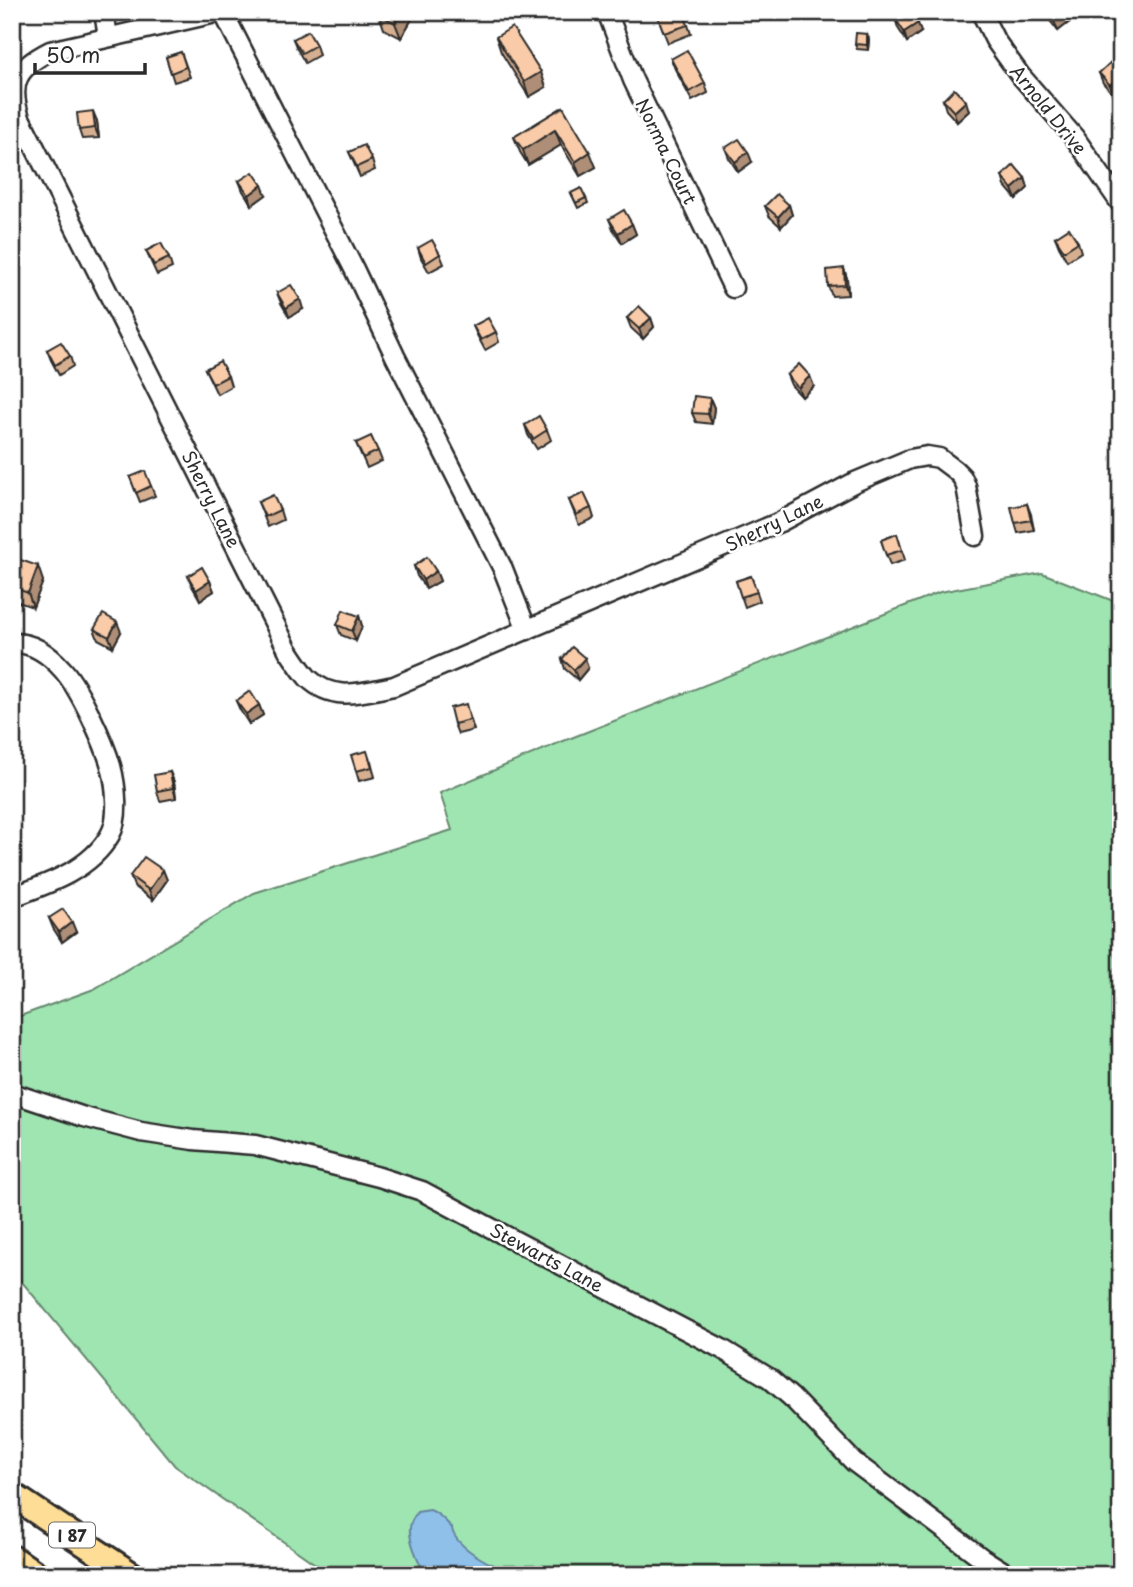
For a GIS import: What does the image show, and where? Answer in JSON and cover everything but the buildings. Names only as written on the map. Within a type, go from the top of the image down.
[{"type":"highway","name":"I 87","points":[[12,1495],[132,1575]]},
{"type":"highway","points":[[12,1558],[37,1575]]},
{"type":"street","points":[[104,12],[108,37],[222,12],[503,569],[527,630]]},
{"type":"street","name":"Norma Court","points":[[607,12],[633,80],[733,288]]},
{"type":"street","name":"Arnold Drive","points":[[981,12],[995,40],[1020,75],[1075,138],[1121,204]]},
{"type":"street","name":"Sherry Lane","points":[[108,37],[50,51],[32,60],[19,74],[14,92],[16,107],[288,650],[317,685],[332,693],[351,694],[394,686],[780,522],[855,482],[910,459],[927,456],[939,458],[962,477],[975,536]]},
{"type":"street","points":[[12,643],[30,645],[45,653],[64,671],[83,701],[111,765],[116,815],[112,833],[98,854],[80,867],[12,897]]},
{"type":"street","name":"Stewarts Lane","points":[[12,1093],[84,1117],[141,1132],[255,1145],[422,1191],[722,1349],[769,1378],[855,1462],[982,1558],[1009,1575]]},
{"type":"green space","points":[[1042,573],[1121,604],[1121,1575],[331,1575],[175,1466],[12,1270],[12,1019],[94,989],[254,893],[452,830],[440,793],[561,742],[940,592]]},
{"type":"water","points":[[430,1510],[452,1528],[454,1535],[467,1549],[512,1575],[426,1575],[414,1550],[410,1529],[417,1512]]}]
